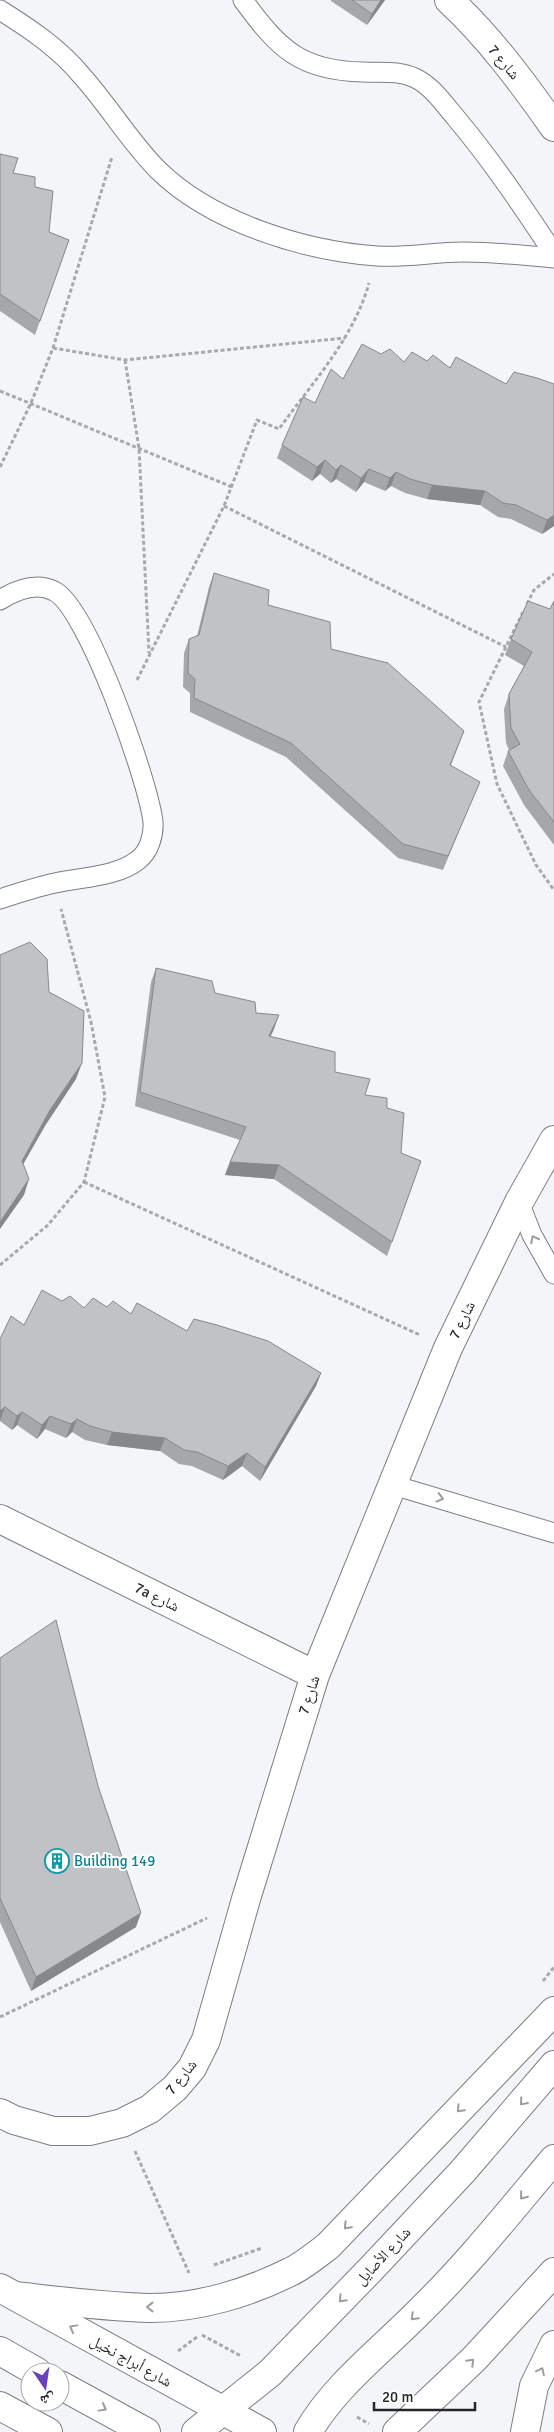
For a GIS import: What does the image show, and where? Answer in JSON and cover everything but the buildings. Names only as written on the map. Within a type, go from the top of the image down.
[{"type":"street","name":"شارع 7","points":[[449,0],[467,17],[526,88],[554,127]]},
{"type":"street","name":"شارع 7","points":[[0,2113],[14,2120],[53,2131],[90,2131],[122,2123],[150,2109],[175,2088],[192,2068],[206,2040],[246,1899],[315,1675],[448,1348],[519,1202],[553,1143]]},
{"type":"street","name":"7a شارع","points":[[0,1519],[315,1675]]},
{"type":"street","points":[[7,2292],[101,2305],[153,2308],[199,2302],[245,2292],[292,2272],[328,2246],[554,2011]]},
{"type":"street","name":"شارع الأصايل","points":[[196,2432],[226,2422],[270,2372],[371,2270],[463,2171],[554,2065]]},
{"type":"street","points":[[308,2432],[328,2402],[423,2308],[504,2220],[554,2159]]},
{"type":"street","points":[[398,2432],[474,2359],[554,2272]]},
{"type":"street","name":"شارع أبراج نخيل","points":[[7,2292],[226,2422],[262,2432]]},
{"type":"street","points":[[525,2432],[534,2386],[554,2346]]},
{"type":"street","points":[[0,2351],[20,2362]]},
{"type":"street","points":[[70,2390],[146,2432]]},
{"type":"street","points":[[0,2406],[48,2432]]},
{"type":"lane","points":[[243,0],[281,46],[307,62],[336,72],[392,71],[416,78],[436,95],[473,139],[517,197],[554,254]]},
{"type":"lane","points":[[0,10],[32,30],[81,75],[121,127],[159,171],[205,206],[258,230],[316,247],[376,256],[419,256],[462,252],[510,253],[554,258]]},
{"type":"lane","points":[[0,600],[32,587],[54,591],[71,606],[98,659],[121,713],[139,768],[153,823],[151,843],[139,859],[122,869],[54,883],[0,899]]},
{"type":"lane","points":[[519,1202],[532,1235],[554,1274]]},
{"type":"lane","points":[[393,1485],[552,1529]]},
{"type":"path","points":[[0,467],[31,403],[53,348],[121,127]]},
{"type":"path","points":[[121,713],[224,506],[257,420],[279,429],[345,338],[362,308],[376,256]]},
{"type":"path","points":[[53,348],[125,360],[345,338]]},
{"type":"path","points":[[125,360],[139,448],[149,655]]},
{"type":"path","points":[[0,391],[232,487]]},
{"type":"path","points":[[224,506],[506,647]]},
{"type":"path","points":[[554,574],[534,590],[479,702],[497,784],[536,865],[554,890]]},
{"type":"path","points":[[0,1265],[48,1225],[84,1182],[106,1097],[91,1022],[54,883]]},
{"type":"path","points":[[84,1182],[448,1348]]},
{"type":"path","points":[[0,2017],[246,1899]]},
{"type":"path","points":[[122,2123],[190,2274]]},
{"type":"place","name":"Building 149","points":[[57,1861]]}]
